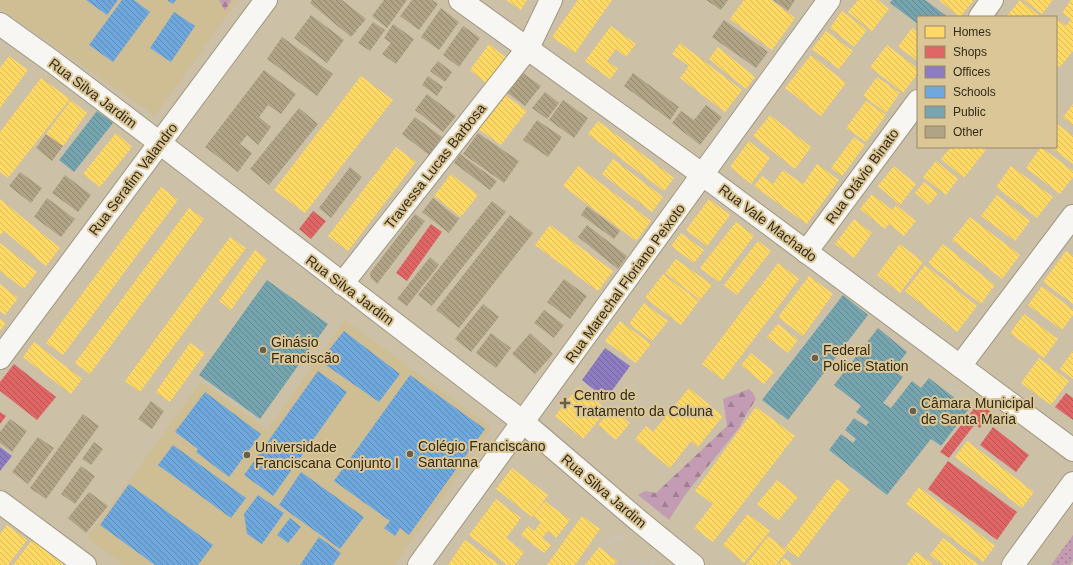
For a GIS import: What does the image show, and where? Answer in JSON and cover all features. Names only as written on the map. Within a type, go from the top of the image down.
[{"type":"street","name":"Rua Serafim Valandro","points":[[0,358],[266,0]]},
{"type":"street","name":"Rua Vale Machado","points":[[460,0],[703,175],[1073,450]]},
{"type":"street","name":"Travessa Lucas Barbosa","points":[[342,284],[528,48],[551,0]]},
{"type":"street","name":"Rua Marechal Floriano Peixoto","points":[[419,565],[829,0]]},
{"type":"street","points":[[981,16],[992,0]]},
{"type":"street","name":"Rua Silva Jardim","points":[[0,24],[53,62],[523,422],[693,565]]},
{"type":"street","name":"Rua Otávio Binato","points":[[806,252],[917,102]]},
{"type":"street","points":[[960,366],[1073,216]]},
{"type":"street","points":[[1013,565],[1073,483]]},
{"type":"street","points":[[0,502],[85,565]]},
{"type":"path","points":[[604,545],[614,539],[625,537],[630,532]]},
{"type":"path","points":[[630,563],[639,562],[651,565],[659,554]]},
{"type":"shaded area","points":[[0,0],[238,0],[155,116],[0,8]]},
{"type":"shaded area","name":"Universidade Franciscana Conjunto I","points":[[345,320],[492,428],[394,565],[124,565],[87,538],[201,382],[267,430]]},
{"type":"green space","points":[[219,0],[231,0],[225,11]]},
{"type":"green space","points":[[749,389],[756,399],[739,428],[685,495],[669,520],[638,495],[645,491],[656,493],[727,426],[723,399]]},
{"type":"green space","points":[[1073,535],[1073,561],[1070,565],[1051,565]]},
{"type":"building: Homes","points":[[506,0],[527,0],[521,10]]},
{"type":"building: Homes","points":[[578,0],[612,0],[575,53],[552,37]]},
{"type":"building: Homes","points":[[744,0],[771,0],[795,18],[772,50],[730,19]]},
{"type":"building: Homes","points":[[858,0],[878,0],[889,9],[872,31],[848,12]]},
{"type":"building: Homes","points":[[939,0],[974,0],[961,16],[959,16]]},
{"type":"building: Homes","points":[[1020,0],[1040,16],[1007,16]]},
{"type":"building: Homes","points":[[1024,0],[1053,0],[1042,14]]},
{"type":"building: Homes","points":[[1071,0],[1073,0],[1073,51],[1060,67],[1057,65],[1057,19],[1066,26],[1071,19],[1062,13]]},
{"type":"building: Homes","points":[[842,11],[867,30],[854,47],[830,28]]},
{"type":"building: Homes","points":[[611,26],[636,44],[626,57],[616,49],[607,61],[618,69],[610,79],[585,61]]},
{"type":"building: Homes","points":[[912,28],[917,31],[917,60],[898,47]]},
{"type":"building: Homes","points":[[826,31],[853,51],[839,69],[812,49]]},
{"type":"building: Homes","points":[[680,43],[742,90],[725,112],[680,78],[689,66],[672,54]]},
{"type":"building: Homes","points":[[489,44],[508,59],[488,85],[470,70]]},
{"type":"building: Homes","points":[[887,45],[917,68],[917,74],[903,93],[870,67]]},
{"type":"building: Homes","points":[[718,47],[755,77],[746,89],[709,59]]},
{"type":"building: Homes","points":[[811,55],[846,83],[821,116],[785,88]]},
{"type":"building: Homes","points":[[9,56],[28,70],[0,108],[0,68]]},
{"type":"building: Homes","points":[[361,76],[393,100],[305,213],[274,190]]},
{"type":"building: Homes","points":[[877,77],[900,93],[886,113],[863,96]]},
{"type":"building: Homes","points":[[41,78],[70,99],[8,178],[0,172],[0,132]]},
{"type":"building: Homes","points":[[502,93],[527,111],[501,145],[477,128]]},
{"type":"building: Homes","points":[[71,100],[87,113],[63,146],[46,134]]},
{"type":"building: Homes","points":[[866,101],[886,115],[866,142],[846,128]]},
{"type":"building: Homes","points":[[1073,104],[1073,125],[1063,117]]},
{"type":"building: Homes","points":[[770,115],[811,147],[795,169],[753,136]]},
{"type":"building: Homes","points":[[598,121],[674,178],[664,191],[588,134]]},
{"type":"building: Homes","points":[[1057,124],[1073,136],[1073,164],[1052,148],[1057,148]]},
{"type":"building: Homes","points":[[116,133],[132,147],[100,187],[83,174]]},
{"type":"building: Homes","points":[[854,137],[865,145],[842,176],[831,168]]},
{"type":"building: Homes","points":[[749,141],[770,158],[751,184],[730,167]]},
{"type":"building: Homes","points":[[396,147],[416,162],[348,251],[328,236]]},
{"type":"building: Homes","points":[[950,148],[984,148],[986,150],[964,178],[941,159]]},
{"type":"building: Homes","points":[[1040,148],[1042,148],[1073,171],[1073,177],[1060,194],[1026,168]]},
{"type":"building: Homes","points":[[613,159],[663,197],[652,212],[602,174]]},
{"type":"building: Homes","points":[[936,161],[958,179],[946,195],[923,177]]},
{"type":"building: Homes","points":[[817,164],[839,180],[807,224],[754,186],[762,176],[773,184],[783,170],[803,184]]},
{"type":"building: Homes","points":[[578,166],[651,221],[636,241],[563,186]]},
{"type":"building: Homes","points":[[894,166],[916,184],[900,205],[878,186]]},
{"type":"building: Homes","points":[[1011,166],[1053,197],[1037,218],[996,187]]},
{"type":"building: Homes","points":[[451,174],[478,195],[461,217],[434,196]]},
{"type":"building: Homes","points":[[924,182],[938,193],[929,205],[915,193]]},
{"type":"building: Homes","points":[[161,187],[178,200],[63,355],[46,343]]},
{"type":"building: Homes","points":[[872,194],[892,210],[896,205],[916,221],[904,236],[889,224],[885,229],[860,209]]},
{"type":"building: Homes","points":[[997,195],[1030,221],[1015,241],[981,216]]},
{"type":"building: Homes","points":[[0,199],[60,248],[46,266],[4,231],[0,236]]},
{"type":"building: Homes","points":[[709,199],[730,215],[707,246],[686,230]]},
{"type":"building: Homes","points":[[189,208],[204,219],[90,374],[75,363]]},
{"type":"building: Homes","points":[[970,217],[1020,255],[1002,279],[952,240]]},
{"type":"building: Homes","points":[[854,219],[872,233],[854,258],[835,244]]},
{"type":"building: Homes","points":[[736,222],[754,236],[719,282],[700,268]]},
{"type":"building: Homes","points":[[550,225],[613,271],[598,291],[535,245]]},
{"type":"building: Homes","points":[[681,233],[704,250],[694,263],[671,246]]},
{"type":"building: Homes","points":[[230,237],[246,248],[140,392],[125,381]]},
{"type":"building: Homes","points":[[758,241],[771,251],[737,295],[724,285]]},
{"type":"building: Homes","points":[[0,243],[37,272],[24,289],[0,271]]},
{"type":"building: Homes","points":[[900,244],[923,262],[900,293],[877,275]]},
{"type":"building: Homes","points":[[943,244],[995,285],[981,304],[928,263]]},
{"type":"building: Homes","points":[[255,250],[267,259],[231,310],[219,301]]},
{"type":"building: Homes","points":[[1066,251],[1073,256],[1073,304],[1043,282]]},
{"type":"building: Homes","points":[[676,259],[712,285],[700,300],[665,273]]},
{"type":"building: Homes","points":[[778,263],[799,279],[723,380],[702,364]]},
{"type":"building: Homes","points":[[925,265],[977,306],[957,332],[905,291]]},
{"type":"building: Homes","points":[[663,274],[699,301],[681,325],[645,298]]},
{"type":"building: Homes","points":[[809,276],[833,294],[803,336],[778,317]]},
{"type":"building: Homes","points":[[0,284],[18,298],[5,315],[0,311]]},
{"type":"building: Homes","points":[[1042,286],[1073,310],[1073,315],[1062,330],[1028,305]]},
{"type":"building: Homes","points":[[644,303],[668,321],[652,341],[629,324]]},
{"type":"building: Homes","points":[[1024,314],[1058,339],[1044,358],[1010,333]]},
{"type":"building: Homes","points":[[0,319],[6,323],[0,331]]},
{"type":"building: Homes","points":[[620,321],[651,344],[636,363],[605,341]]},
{"type":"building: Homes","points":[[778,324],[798,340],[788,353],[767,337]]},
{"type":"building: Homes","points":[[34,342],[82,379],[71,394],[23,357]]},
{"type":"building: Homes","points":[[190,343],[205,353],[170,402],[156,392]]},
{"type":"building: Homes","points":[[1073,351],[1073,379],[1060,369]]},
{"type":"building: Homes","points":[[751,353],[774,372],[764,384],[741,365]]},
{"type":"building: Homes","points":[[1039,358],[1069,381],[1051,405],[1021,383]]},
{"type":"building: Homes","points":[[579,386],[607,410],[583,439],[555,416]]},
{"type":"building: Homes","points":[[689,388],[723,416],[698,447],[691,441],[670,468],[635,439],[646,426],[653,432]]},
{"type":"building: Homes","points":[[756,407],[795,436],[713,542],[694,528],[713,504],[695,491]]},
{"type":"building: Homes","points":[[612,408],[630,423],[616,440],[598,425]]},
{"type":"building: Homes","points":[[967,441],[1034,492],[1022,508],[955,457]]},
{"type":"building: Homes","points":[[512,468],[548,495],[532,517],[496,489]]},
{"type":"building: Homes","points":[[837,479],[850,489],[798,558],[785,548]]},
{"type":"building: Homes","points":[[777,480],[798,497],[778,521],[757,504]]},
{"type":"building: Homes","points":[[919,487],[995,546],[983,562],[906,504]]},
{"type":"building: Homes","points":[[496,499],[521,518],[506,538],[524,552],[515,565],[507,565],[469,535]]},
{"type":"building: Homes","points":[[545,501],[570,520],[556,538],[548,531],[542,538],[551,545],[544,553],[521,535],[528,526],[534,531],[541,522],[533,516]]},
{"type":"building: Homes","points":[[748,514],[770,531],[744,563],[723,545]]},
{"type":"building: Homes","points":[[582,516],[600,529],[575,565],[547,565]]},
{"type":"building: Homes","points":[[7,525],[27,540],[8,565],[0,565],[0,534]]},
{"type":"building: Homes","points":[[768,536],[787,551],[776,565],[746,565]]},
{"type":"building: Homes","points":[[943,538],[979,565],[943,565],[930,555]]},
{"type":"building: Homes","points":[[32,540],[49,553],[65,565],[13,565]]},
{"type":"building: Homes","points":[[465,540],[500,565],[448,565]]},
{"type":"building: Homes","points":[[599,547],[617,561],[613,565],[585,565]]},
{"type":"building: Homes","points":[[916,552],[932,563],[931,565],[907,565]]},
{"type":"building: Homes","points":[[784,558],[793,565],[778,565]]},
{"type":"building: Shops","points":[[313,211],[326,221],[311,239],[299,229]]},
{"type":"building: Shops","points":[[431,224],[442,232],[407,281],[396,273]]},
{"type":"building: Shops","points":[[14,364],[56,397],[37,420],[0,391],[0,382]]},
{"type":"building: Shops","points":[[1066,393],[1073,398],[1073,420],[1055,407]]},
{"type":"building: Shops","points":[[979,402],[992,413],[980,428],[975,424],[949,458],[940,452]]},
{"type":"building: Shops","points":[[0,412],[6,416],[0,424]]},
{"type":"building: Shops","points":[[993,427],[1029,455],[1016,472],[980,445]]},
{"type":"building: Shops","points":[[948,461],[1017,512],[997,540],[928,489]]},
{"type":"building: Offices","points":[[605,348],[630,366],[606,399],[582,380]]},
{"type":"building: Offices","points":[[0,447],[12,456],[0,471]]},
{"type":"building: Schools","points":[[86,0],[118,0],[107,15]]},
{"type":"building: Schools","points":[[122,0],[134,0],[150,12],[113,62],[89,45]]},
{"type":"building: Schools","points":[[167,0],[176,0],[173,4]]},
{"type":"building: Schools","points":[[174,12],[195,26],[171,62],[150,48]]},
{"type":"building: Schools","points":[[344,331],[400,374],[379,402],[320,361]]},
{"type":"building: Schools","points":[[318,371],[347,392],[273,496],[244,475]]},
{"type":"building: Schools","points":[[410,375],[485,429],[409,535],[400,528],[395,536],[384,528],[390,521],[334,481]]},
{"type":"building: Schools","points":[[205,392],[261,434],[229,477],[196,452],[198,449],[175,432]]},
{"type":"building: Schools","points":[[173,445],[246,498],[231,518],[158,465]]},
{"type":"building: Schools","points":[[301,472],[364,517],[340,549],[279,505]]},
{"type":"building: Schools","points":[[129,484],[213,545],[198,565],[155,565],[100,525]]},
{"type":"building: Schools","points":[[258,495],[284,513],[262,544],[247,534],[244,514]]},
{"type":"building: Schools","points":[[290,518],[301,527],[288,543],[277,535]]},
{"type":"building: Schools","points":[[319,537],[341,553],[333,565],[300,565]]},
{"type":"building: Public","points":[[892,0],[925,0],[947,16],[917,16],[917,23],[890,3]]},
{"type":"building: Public","points":[[97,111],[113,123],[74,172],[59,160]]},
{"type":"building: Public","name":"Ginásio Franciscão","points":[[267,280],[328,324],[260,419],[199,375]]},
{"type":"building: Public","name":"Federal Police Station","points":[[843,295],[868,315],[788,420],[762,400]]},
{"type":"building: Public","name":"Câmara Municipal de Santa Maria","points":[[878,328],[907,352],[893,370],[903,377],[883,403],[891,408],[912,381],[921,388],[929,378],[969,409],[941,446],[931,439],[887,495],[829,450],[841,434],[853,443],[856,439],[845,430],[854,418],[866,426],[869,422],[856,412],[861,406],[834,385]]},
{"type":"building: Other","points":[[312,0],[342,0],[366,19],[351,37],[310,3]]},
{"type":"building: Other","points":[[384,0],[407,0],[387,28],[372,16]]},
{"type":"building: Other","points":[[412,0],[432,0],[438,4],[419,30],[400,16]]},
{"type":"building: Other","points":[[706,0],[728,0],[721,10]]},
{"type":"building: Other","points":[[773,0],[795,0],[788,11]]},
{"type":"building: Other","points":[[441,8],[459,22],[439,50],[421,37]]},
{"type":"building: Other","points":[[311,15],[344,40],[327,63],[294,38]]},
{"type":"building: Other","points":[[724,20],[768,52],[756,68],[712,37]]},
{"type":"building: Other","points":[[373,22],[385,30],[370,51],[358,43]]},
{"type":"building: Other","points":[[393,24],[414,39],[396,64],[382,54],[391,43],[384,38]]},
{"type":"building: Other","points":[[463,26],[480,38],[459,67],[443,55]]},
{"type":"building: Other","points":[[282,37],[333,74],[317,96],[267,59]]},
{"type":"building: Other","points":[[438,61],[452,72],[445,82],[430,71]]},
{"type":"building: Other","points":[[264,70],[296,94],[281,114],[268,105],[259,117],[271,127],[258,145],[247,135],[240,144],[252,153],[238,172],[205,147]]},
{"type":"building: Other","points":[[520,71],[541,86],[525,106],[505,91]]},
{"type":"building: Other","points":[[633,73],[679,107],[670,120],[624,86]]},
{"type":"building: Other","points":[[428,76],[443,87],[437,96],[422,85]]},
{"type":"building: Other","points":[[545,92],[559,103],[547,119],[532,108]]},
{"type":"building: Other","points":[[427,94],[456,116],[443,132],[415,110]]},
{"type":"building: Other","points":[[563,100],[588,118],[574,138],[549,120]]},
{"type":"building: Other","points":[[706,105],[722,117],[700,145],[672,123],[681,111],[694,120]]},
{"type":"building: Other","points":[[299,108],[318,124],[269,185],[250,169]]},
{"type":"building: Other","points":[[415,117],[442,137],[429,155],[402,134]]},
{"type":"building: Other","points":[[537,120],[562,137],[548,157],[523,140]]},
{"type":"building: Other","points":[[478,133],[519,161],[504,183],[463,154]]},
{"type":"building: Other","points":[[46,134],[63,146],[52,161],[36,148]]},
{"type":"building: Other","points":[[460,154],[497,181],[490,190],[454,163]]},
{"type":"building: Other","points":[[350,167],[362,177],[331,218],[319,208]]},
{"type":"building: Other","points":[[20,172],[42,188],[31,203],[9,186]]},
{"type":"building: Other","points":[[65,175],[91,195],[78,212],[52,193]]},
{"type":"building: Other","points":[[47,198],[75,219],[61,237],[34,217]]},
{"type":"building: Other","points":[[433,198],[459,219],[449,233],[422,212]]},
{"type":"building: Other","points":[[492,201],[506,212],[432,306],[418,295]]},
{"type":"building: Other","points":[[587,206],[620,231],[614,239],[581,215]]},
{"type":"building: Other","points":[[415,214],[425,221],[377,284],[371,278],[370,273]]},
{"type":"building: Other","points":[[510,215],[533,233],[459,328],[436,310]]},
{"type":"building: Other","points":[[587,225],[627,256],[618,269],[578,237]]},
{"type":"building: Other","points":[[430,257],[439,265],[407,306],[397,299]]},
{"type":"building: Other","points":[[564,279],[587,296],[570,319],[547,302]]},
{"type":"building: Other","points":[[483,304],[499,317],[471,352],[455,339]]},
{"type":"building: Other","points":[[544,310],[564,325],[554,338],[534,323]]},
{"type":"building: Other","points":[[491,333],[511,348],[496,368],[476,353]]},
{"type":"building: Other","points":[[530,333],[553,354],[535,374],[512,354]]},
{"type":"building: Other","points":[[151,401],[164,411],[152,429],[138,419]]},
{"type":"building: Other","points":[[83,414],[99,426],[46,499],[30,488]]},
{"type":"building: Other","points":[[10,419],[27,431],[12,452],[0,443],[0,432]]},
{"type":"building: Other","points":[[38,437],[54,448],[28,484],[12,472]]},
{"type":"building: Other","points":[[94,442],[103,449],[91,465],[82,459]]},
{"type":"building: Other","points":[[81,466],[95,476],[75,504],[61,494]]},
{"type":"building: Other","points":[[89,492],[108,506],[86,533],[68,518]]},
{"type":"place","name":"Ginásio Franciscão","points":[[263,350]]},
{"type":"place","name":"Federal Police Station","points":[[815,358]]},
{"type":"place","name":"Centro de Tratamento da Coluna","points":[[565,403]]},
{"type":"place","name":"Câmara Municipal de Santa Maria","points":[[913,411]]},
{"type":"place","name":"Colégio Franciscano Santanna","points":[[410,454]]},
{"type":"place","name":"Universidade Franciscana Conjunto I","points":[[247,455]]}]
